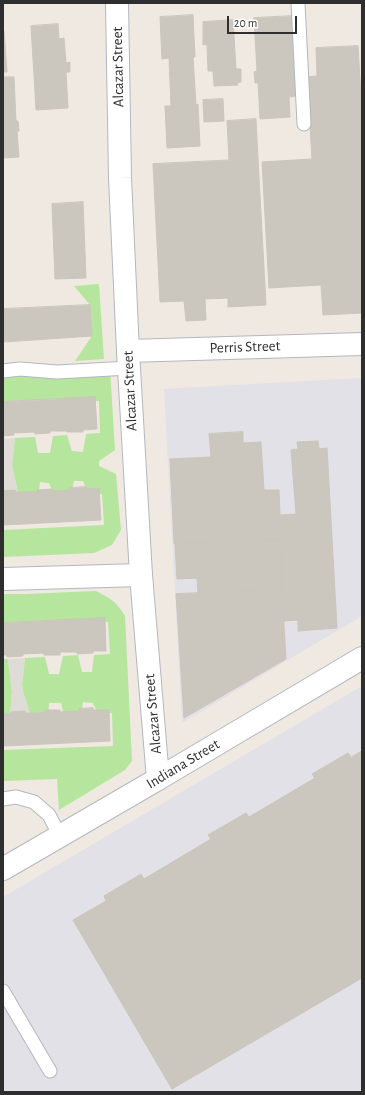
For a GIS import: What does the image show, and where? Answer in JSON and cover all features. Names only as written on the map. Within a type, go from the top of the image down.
[{"type":"street","name":"Alcazar Street","points":[[117,3],[120,178],[128,360],[141,575],[158,779]]},
{"type":"street","name":"Perris Street","points":[[128,360],[362,344]]},
{"type":"street","points":[[3,579],[141,575]]},
{"type":"street","name":"Indiana Street","points":[[3,869],[362,658]]},
{"type":"lane","points":[[298,3],[304,124]]},
{"type":"lane","points":[[3,371],[20,369],[57,372],[128,360]]},
{"type":"lane","points":[[3,800],[16,797],[34,802],[49,815],[60,836]]},
{"type":"lane","points":[[3,991],[50,1071]]},
{"type":"shaded area","points":[[362,378],[362,616],[182,723],[164,389]]},
{"type":"shaded area","points":[[15,438],[12,465],[19,498],[3,498],[3,439]]},
{"type":"shaded area","points":[[25,658],[22,685],[31,717],[10,718],[12,692],[8,659]]},
{"type":"shaded area","points":[[362,686],[362,1092],[3,1092],[3,897]]},
{"type":"green space","points":[[99,284],[104,359],[75,361],[92,336],[90,305],[74,286]]},
{"type":"green space","points":[[110,369],[115,450],[99,461],[99,466],[116,474],[121,530],[112,545],[94,553],[3,557],[3,530],[104,525],[102,494],[89,494],[83,481],[74,481],[71,495],[54,496],[49,483],[40,482],[38,497],[19,498],[12,465],[15,438],[35,437],[38,453],[50,453],[53,436],[67,435],[72,451],[83,452],[86,434],[100,433],[99,401],[59,399],[3,402],[3,376]]},
{"type":"green space","points":[[96,591],[113,601],[125,616],[132,761],[125,770],[59,810],[57,779],[3,781],[3,750],[113,746],[112,713],[98,714],[93,703],[83,702],[81,715],[64,716],[61,703],[49,703],[48,717],[31,717],[22,685],[25,658],[45,657],[49,674],[59,674],[63,656],[78,655],[82,672],[92,672],[94,655],[110,654],[108,622],[68,620],[3,623],[3,594]]},
{"type":"green space","points":[[3,659],[8,659],[12,692],[10,718],[3,716]]},
{"type":"building","points":[[193,15],[195,57],[193,57],[196,105],[198,104],[200,146],[167,148],[165,106],[171,106],[169,58],[162,59],[160,17]]},
{"type":"building","points":[[293,16],[296,96],[289,97],[290,117],[260,119],[258,83],[255,83],[254,72],[257,71],[254,18]]},
{"type":"building","points":[[233,20],[236,69],[241,69],[241,82],[237,83],[238,85],[214,86],[213,71],[208,71],[207,44],[203,45],[203,22]]},
{"type":"building","points":[[58,24],[59,39],[64,38],[66,63],[70,62],[70,72],[66,72],[68,108],[36,110],[31,26]]},
{"type":"building","points":[[4,31],[7,72],[3,72]]},
{"type":"building","points":[[358,46],[362,113],[362,313],[323,315],[321,285],[269,288],[262,162],[312,159],[307,77],[317,76],[316,48]]},
{"type":"building","points":[[3,72],[4,77],[14,77],[16,121],[18,121],[19,131],[17,131],[19,157],[3,158]]},
{"type":"building","points":[[223,99],[224,121],[204,122],[203,100]]},
{"type":"building","points":[[256,119],[258,159],[229,160],[227,121]]},
{"type":"building","points":[[258,159],[266,305],[228,307],[228,298],[205,299],[206,320],[186,321],[184,301],[160,302],[153,164]]},
{"type":"building","points":[[83,202],[86,278],[55,279],[52,204]]},
{"type":"building","points":[[90,305],[92,336],[3,342],[3,309]]},
{"type":"building","points":[[95,397],[97,429],[83,430],[83,432],[50,431],[50,433],[35,434],[34,432],[13,433],[14,435],[3,436],[3,402]]},
{"type":"building","points":[[243,432],[243,443],[261,442],[264,490],[279,490],[280,515],[296,514],[291,450],[298,449],[297,442],[318,441],[319,449],[327,448],[337,628],[298,631],[298,620],[284,621],[280,540],[174,544],[170,459],[211,457],[209,434]]},
{"type":"building","points":[[86,487],[86,489],[99,488],[101,520],[3,525],[3,491],[15,490],[16,492],[37,492],[37,490],[70,490],[70,488]]},
{"type":"building","points":[[280,540],[282,590],[198,593],[197,578],[177,579],[175,544]]},
{"type":"building","points":[[282,590],[286,659],[184,718],[176,594]]},
{"type":"building","points":[[105,618],[106,651],[93,651],[93,653],[77,654],[77,652],[60,652],[60,655],[44,655],[44,653],[23,654],[23,656],[7,657],[7,655],[3,655],[3,623]]},
{"type":"building","points":[[93,708],[93,710],[109,710],[110,741],[3,746],[3,714],[25,711],[25,713],[45,713],[45,710],[60,710],[60,712],[80,711],[79,709]]},
{"type":"building","points":[[362,751],[362,978],[172,1089],[73,920],[106,901],[104,896],[141,874],[144,879],[211,839],[208,835],[246,813],[249,817],[315,778],[312,774],[348,753],[351,757]]}]
